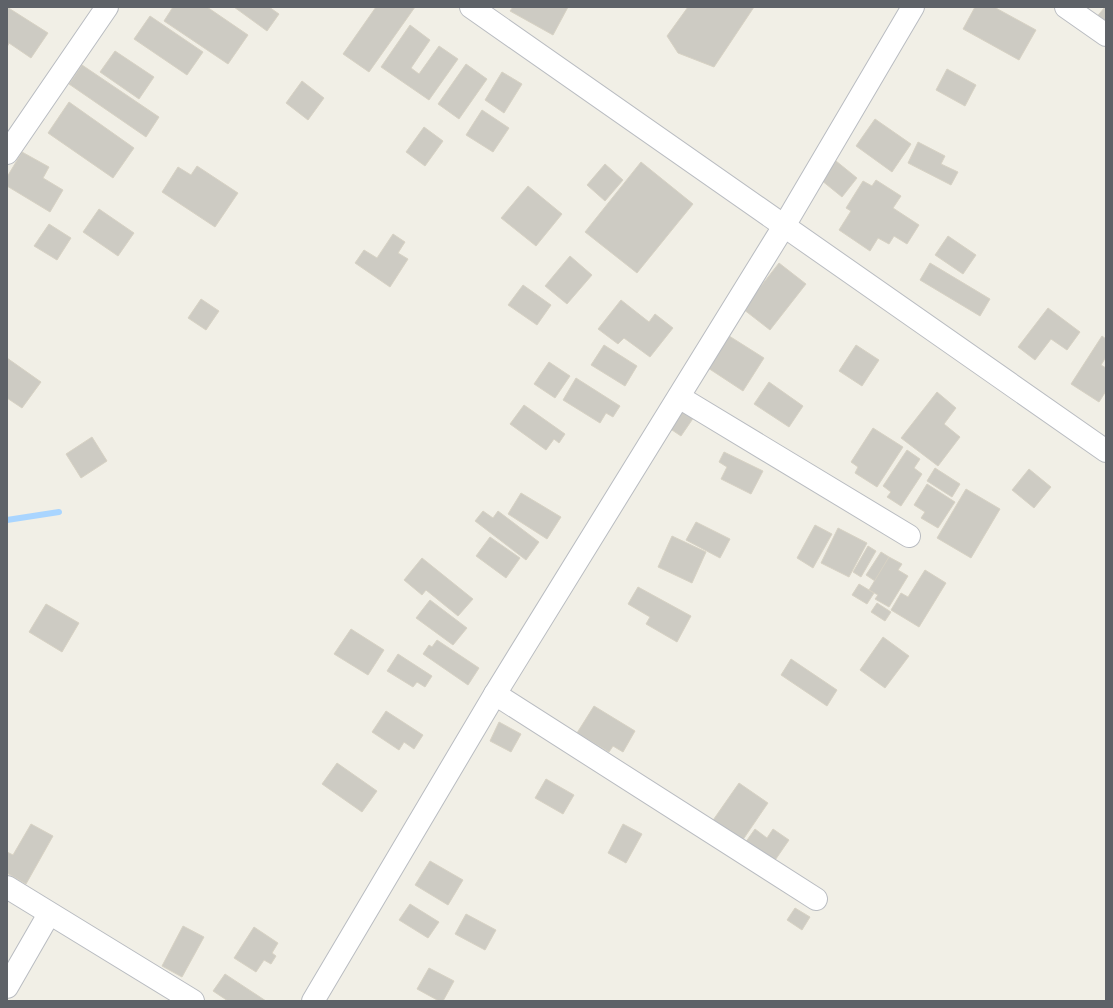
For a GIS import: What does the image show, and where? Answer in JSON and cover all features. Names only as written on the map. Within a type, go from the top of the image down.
[{"type":"street","points":[[7,153],[107,7]]},
{"type":"street","points":[[471,7],[1106,451]]},
{"type":"street","points":[[313,1001],[495,694],[784,226],[914,7]]},
{"type":"street","points":[[1066,7],[1106,36]]},
{"type":"street","points":[[679,397],[909,536]]},
{"type":"street","points":[[495,694],[816,899]]},
{"type":"street","points":[[7,887],[193,1001]]},
{"type":"street","points":[[7,987],[50,914]]},
{"type":"building","points":[[7,7],[48,33],[31,58],[9,43],[7,47]]},
{"type":"building","points":[[173,7],[207,7],[248,35],[228,64],[164,21]]},
{"type":"building","points":[[234,7],[269,7],[279,14],[267,31]]},
{"type":"building","points":[[376,7],[415,7],[369,72],[343,54]]},
{"type":"building","points":[[513,7],[568,7],[553,35],[510,11]]},
{"type":"building","points":[[688,7],[754,7],[714,67],[678,53],[667,36]]},
{"type":"building","points":[[975,7],[994,7],[1036,30],[1019,60],[963,29]]},
{"type":"building","points":[[1106,7],[1106,29],[1095,19]]},
{"type":"building","points":[[150,16],[203,52],[187,75],[134,39]]},
{"type":"building","points":[[410,25],[430,40],[411,68],[419,74],[439,46],[458,59],[429,100],[381,67]]},
{"type":"building","points":[[115,51],[154,77],[139,99],[100,72]]},
{"type":"building","points":[[466,64],[487,79],[459,119],[438,104]]},
{"type":"building","points":[[82,65],[159,117],[146,137],[69,84]]},
{"type":"building","points":[[947,69],[976,85],[965,106],[936,90]]},
{"type":"building","points":[[502,72],[522,84],[504,113],[485,100]]},
{"type":"building","points":[[302,81],[324,98],[308,120],[286,103]]},
{"type":"building","points":[[69,102],[134,148],[113,178],[48,133]]},
{"type":"building","points":[[482,110],[509,128],[493,152],[466,135]]},
{"type":"building","points":[[875,119],[911,144],[892,172],[856,146]]},
{"type":"building","points":[[424,127],[443,141],[425,166],[406,152]]},
{"type":"building","points":[[918,142],[945,156],[941,164],[958,172],[951,185],[908,163]]},
{"type":"building","points":[[22,152],[49,167],[43,178],[63,190],[50,212],[7,186],[7,177]]},
{"type":"building","points":[[836,161],[857,178],[842,197],[821,180]]},
{"type":"building","points":[[641,162],[693,204],[637,273],[585,232]]},
{"type":"building","points":[[605,164],[623,180],[605,201],[587,185]]},
{"type":"building","points":[[197,166],[238,193],[215,227],[162,192],[178,167],[191,175]]},
{"type":"building","points":[[876,180],[901,196],[893,208],[919,225],[907,244],[894,236],[889,244],[878,238],[870,251],[839,230],[851,211],[846,208],[863,181],[872,186]]},
{"type":"building","points":[[528,186],[562,214],[536,246],[501,218]]},
{"type":"building","points":[[99,209],[134,233],[118,256],[83,232]]},
{"type":"building","points":[[49,224],[71,238],[57,260],[34,246]]},
{"type":"building","points":[[393,234],[405,242],[398,253],[408,259],[390,287],[355,263],[364,250],[377,258]]},
{"type":"building","points":[[948,236],[976,255],[963,274],[935,255]]},
{"type":"building","points":[[570,256],[592,275],[567,304],[545,286]]},
{"type":"building","points":[[779,263],[806,284],[770,330],[743,309]]},
{"type":"building","points":[[930,263],[990,299],[980,316],[920,280]]},
{"type":"building","points":[[523,285],[551,305],[537,325],[508,305]]},
{"type":"building","points":[[201,299],[219,311],[206,330],[188,318]]},
{"type":"building","points":[[621,300],[649,322],[655,314],[673,328],[650,357],[624,338],[618,344],[598,329]]},
{"type":"building","points":[[1048,308],[1080,332],[1067,350],[1051,339],[1035,360],[1018,347]]},
{"type":"building","points":[[726,334],[764,358],[743,391],[705,366]]},
{"type":"building","points":[[1102,336],[1106,339],[1106,357],[1101,365],[1106,368],[1106,391],[1099,402],[1071,384]]},
{"type":"building","points":[[604,345],[637,366],[625,386],[591,365]]},
{"type":"building","points":[[856,345],[879,360],[862,386],[839,371]]},
{"type":"building","points":[[7,358],[41,382],[22,408],[7,398]]},
{"type":"building","points":[[549,362],[570,376],[555,398],[534,384]]},
{"type":"building","points":[[576,378],[620,406],[613,417],[606,413],[600,423],[563,400]]},
{"type":"building","points":[[769,382],[803,406],[789,427],[754,404]]},
{"type":"building","points":[[937,392],[956,408],[944,424],[960,437],[938,466],[901,438]]},
{"type":"building","points":[[524,405],[565,434],[559,443],[554,439],[546,450],[510,424]]},
{"type":"building","points":[[679,406],[694,417],[681,436],[666,426]]},
{"type":"building","points":[[873,428],[903,447],[877,487],[855,473],[858,467],[851,462]]},
{"type":"building","points":[[92,437],[107,461],[81,478],[66,454]]},
{"type":"building","points":[[907,450],[920,459],[914,468],[922,474],[901,506],[887,497],[891,492],[883,486]]},
{"type":"building","points":[[724,452],[763,471],[751,494],[721,479],[727,467],[719,462]]},
{"type":"building","points":[[935,468],[960,484],[952,497],[927,481]]},
{"type":"building","points":[[1029,469],[1051,487],[1034,508],[1012,490]]},
{"type":"building","points":[[927,484],[955,502],[938,528],[921,518],[925,512],[914,505]]},
{"type":"building","points":[[966,489],[1000,509],[971,558],[937,538]]},
{"type":"building","points":[[521,493],[561,517],[547,539],[508,514]]},
{"type":"building","points":[[483,511],[493,518],[498,511],[539,542],[526,560],[475,521]]},
{"type":"building","points":[[696,522],[730,539],[720,558],[686,540]]},
{"type":"building","points":[[815,525],[832,534],[813,568],[797,558]]},
{"type":"building","points":[[838,528],[867,543],[849,577],[821,563]]},
{"type":"building","points":[[672,536],[706,552],[692,583],[658,567]]},
{"type":"building","points":[[490,537],[520,558],[506,578],[476,556]]},
{"type":"building","points":[[868,546],[876,551],[861,577],[853,572]]},
{"type":"building","points":[[881,552],[889,557],[875,581],[866,575]]},
{"type":"building","points":[[889,557],[902,564],[898,570],[908,576],[889,607],[875,599],[878,595],[869,590]]},
{"type":"building","points":[[422,558],[473,599],[458,616],[426,590],[422,595],[404,580]]},
{"type":"building","points":[[925,570],[946,583],[919,627],[891,610],[901,593],[908,597]]},
{"type":"building","points":[[859,584],[874,593],[867,604],[852,595]]},
{"type":"building","points":[[638,587],[691,616],[677,642],[646,624],[650,617],[628,604]]},
{"type":"building","points":[[430,600],[467,628],[453,645],[416,618]]},
{"type":"building","points":[[877,603],[891,612],[885,621],[871,612]]},
{"type":"building","points":[[46,604],[79,623],[62,652],[29,632]]},
{"type":"building","points":[[351,629],[384,650],[368,675],[334,654]]},
{"type":"building","points":[[883,637],[909,656],[885,688],[860,670]]},
{"type":"building","points":[[437,640],[479,668],[468,685],[423,654],[429,645],[432,647]]},
{"type":"building","points":[[398,654],[432,676],[425,687],[417,682],[413,687],[387,671]]},
{"type":"building","points":[[791,659],[837,690],[827,706],[781,675]]},
{"type":"building","points":[[594,706],[635,731],[623,752],[613,746],[609,752],[577,733]]},
{"type":"building","points":[[386,711],[423,735],[414,749],[404,742],[399,750],[372,732]]},
{"type":"building","points":[[499,722],[521,734],[511,752],[490,741]]},
{"type":"building","points":[[337,763],[377,791],[362,812],[322,784]]},
{"type":"building","points":[[546,779],[574,795],[563,814],[535,798]]},
{"type":"building","points":[[739,783],[768,803],[738,847],[709,826]]},
{"type":"building","points":[[31,824],[53,836],[26,884],[7,873],[7,852],[13,855]]},
{"type":"building","points":[[623,824],[642,834],[626,863],[608,853]]},
{"type":"building","points":[[755,829],[767,838],[773,829],[789,840],[771,866],[745,843]]},
{"type":"building","points":[[430,861],[463,880],[448,905],[415,885]]},
{"type":"building","points":[[410,904],[439,922],[428,938],[399,920]]},
{"type":"building","points":[[795,908],[810,917],[802,930],[787,920]]},
{"type":"building","points":[[466,914],[496,930],[485,950],[455,934]]},
{"type":"building","points":[[183,926],[204,937],[182,977],[162,966]]},
{"type":"building","points":[[254,927],[278,943],[272,953],[276,956],[271,964],[264,960],[256,972],[234,958]]},
{"type":"building","points":[[429,968],[454,981],[443,1001],[439,1001],[417,989]]},
{"type":"building","points":[[225,974],[266,1001],[228,1001],[213,991]]},
{"type":"waterway","points":[[7,520],[59,512]]}]
